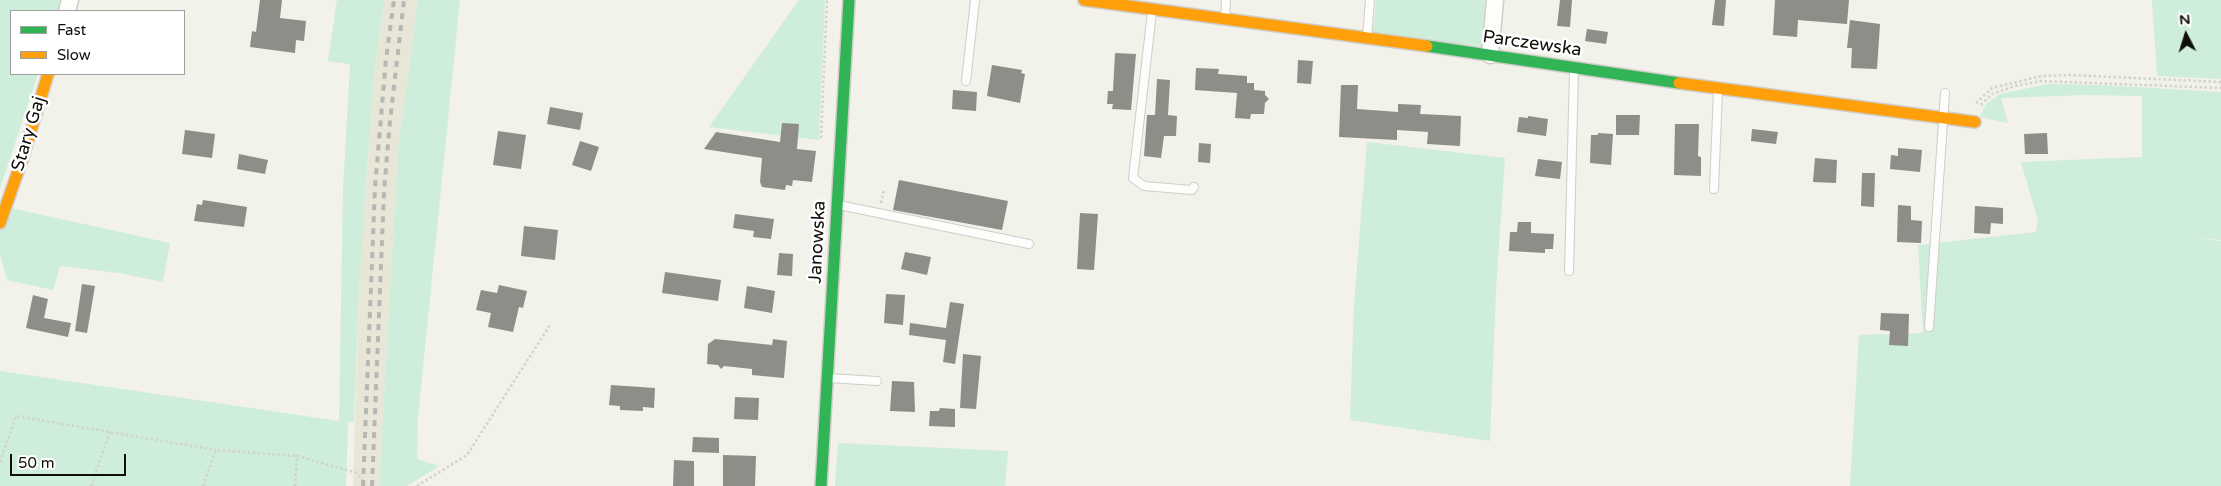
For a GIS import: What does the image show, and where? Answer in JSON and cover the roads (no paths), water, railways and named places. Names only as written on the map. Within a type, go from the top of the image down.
[{"type":"street","name":"Janowska","points":[[821,486],[849,0]]},
{"type":"street","name":"Parczewska","points":[[1084,0],[1718,88],[1944,118],[1957,116],[1973,121]]},
{"type":"street","points":[[1490,55],[1494,0]]},
{"type":"street","name":"Stary Gaj","points":[[0,223],[22,160],[48,75]]},
{"type":"lane","points":[[966,81],[975,0]]},
{"type":"lane","points":[[1225,20],[1226,0]]},
{"type":"lane","points":[[1367,39],[1370,0]]},
{"type":"lane","points":[[1152,10],[1133,178],[1144,186],[1192,190],[1194,187]]},
{"type":"lane","points":[[1569,271],[1574,68]]},
{"type":"lane","points":[[1714,189],[1718,88]]},
{"type":"lane","points":[[1929,328],[1945,93]]},
{"type":"lane","points":[[837,205],[1029,244]]},
{"type":"lane","points":[[827,378],[877,381]]},
{"type":"railway","points":[[363,486],[375,187],[386,59],[394,0]]},
{"type":"railway","points":[[372,486],[384,191],[404,0]]}]
